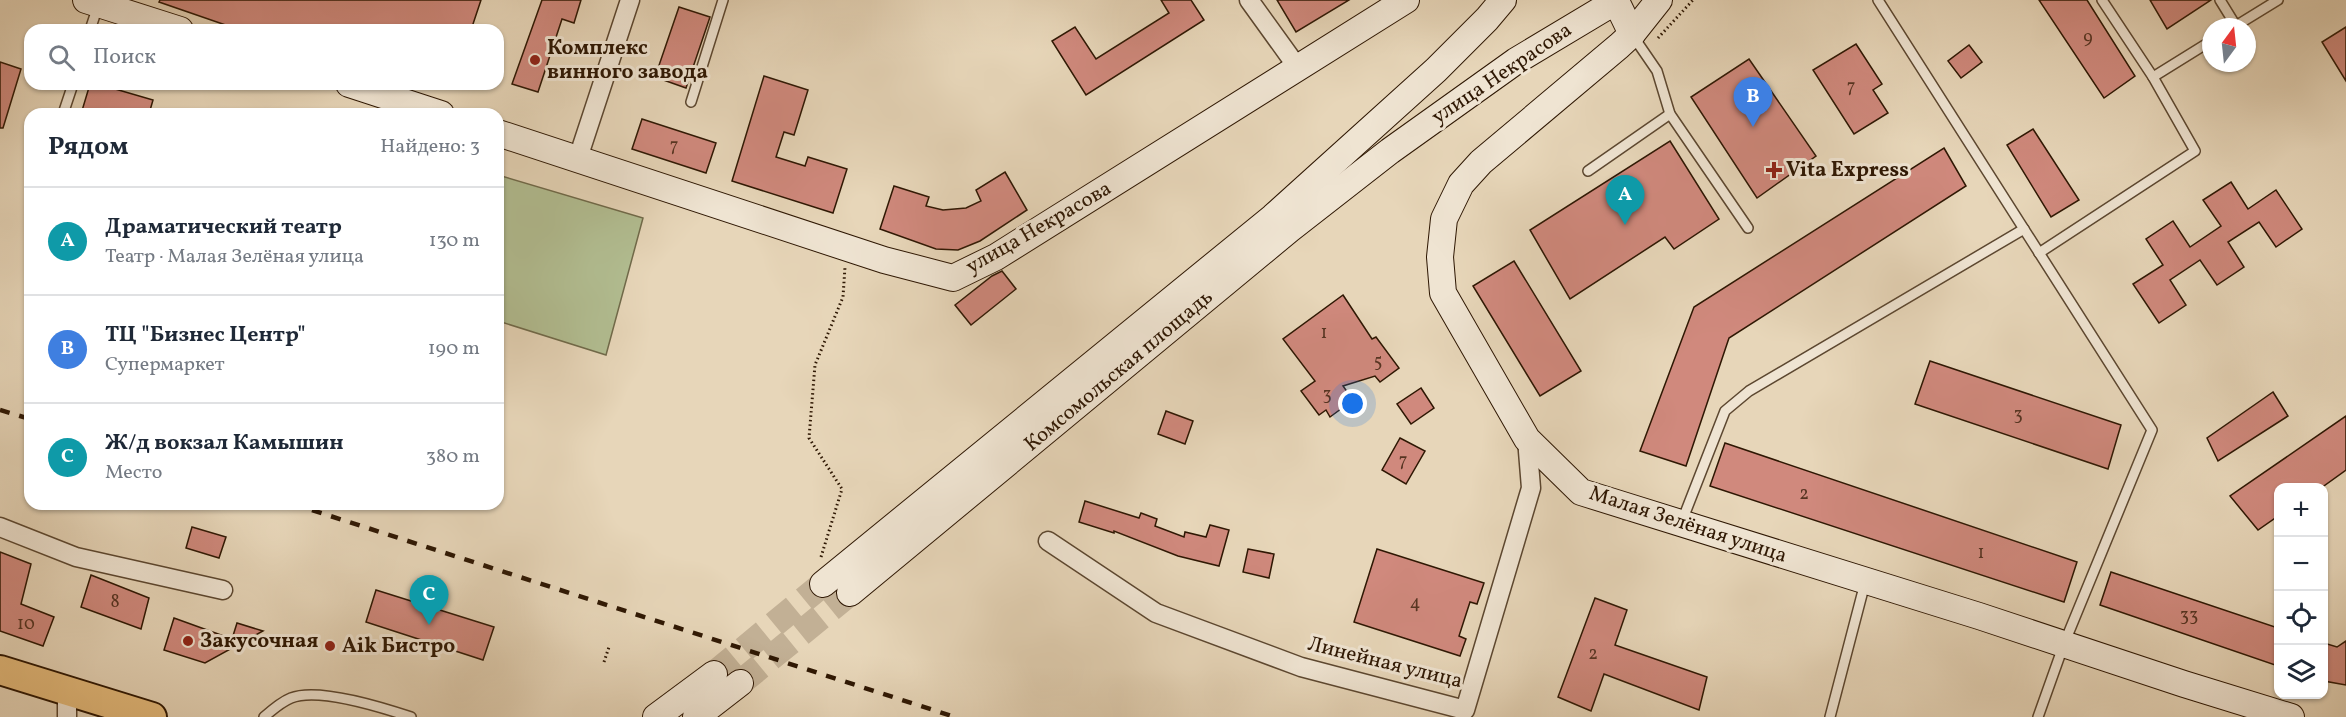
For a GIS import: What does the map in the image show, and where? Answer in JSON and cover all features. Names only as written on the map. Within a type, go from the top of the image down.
[{"type":"main road","points":[[0,669],[67,704],[152,717]]},
{"type":"street","points":[[578,158],[630,0]]},
{"type":"street","points":[[1249,0],[1298,68]]},
{"type":"street","name":"улица Некрасова","points":[[504,135],[847,247],[953,278],[996,256],[1406,0]]},
{"type":"street","name":"улица Некрасова","points":[[821,574],[1273,217],[1420,85],[1487,19],[1503,0]]},
{"type":"street","points":[[1616,0],[1638,43]]},
{"type":"street","name":"улица Некрасова","points":[[1390,151],[1516,61],[1616,0]]},
{"type":"street","name":"Малая Зелёная улица","points":[[1659,0],[1638,43],[1481,162],[1461,184],[1444,219],[1440,257],[1443,293],[1527,439],[1581,492],[1865,580],[2291,717]]},
{"type":"street","points":[[92,2],[161,24]]},
{"type":"street","points":[[367,90],[423,108]]},
{"type":"street","name":"Комсомольская площадь","points":[[850,592],[1290,229],[1390,151]]},
{"type":"street","name":"Линейная улица","points":[[1048,541],[1156,614],[1301,667],[1465,710],[1531,488],[1527,439]]},
{"type":"street","points":[[0,527],[76,557],[223,590]]},
{"type":"street","points":[[656,717],[714,674]]},
{"type":"street","points":[[696,717],[740,682]]},
{"type":"lane","points":[[691,102],[723,0]]},
{"type":"lane","points":[[1878,0],[2152,430],[2064,645],[2038,717]]},
{"type":"lane","points":[[2039,253],[2194,151],[2153,76],[2102,0]]},
{"type":"lane","points":[[2220,0],[2230,18]]},
{"type":"lane","points":[[2248,18],[2276,0]]},
{"type":"lane","points":[[90,24],[92,2]]},
{"type":"lane","points":[[1638,43],[1657,71],[1670,114],[1748,228]]},
{"type":"lane","points":[[2153,76],[2202,46]]},
{"type":"lane","points":[[65,108],[71,90]]},
{"type":"lane","points":[[1588,171],[1670,114]]},
{"type":"lane","points":[[1681,523],[1725,411],[1749,391],[2024,229]]},
{"type":"lane","points":[[1830,717],[1865,580]]},
{"type":"lane","points":[[264,717],[290,698],[305,694],[351,700],[411,717]]},
{"type":"path","points":[[1638,43],[1693,0]]},
{"type":"path","points":[[821,574],[842,489],[809,438],[813,386],[815,365],[843,297],[847,247]]},
{"type":"path","points":[[604,662],[609,647]]},
{"type":"green space","points":[[504,177],[643,218],[606,355],[504,323]]},
{"type":"building","points":[[160,0],[481,0],[473,24],[223,24],[159,2]]},
{"type":"building","points":[[542,0],[581,0],[574,23],[562,19],[538,92],[512,84]]},
{"type":"building","points":[[1161,0],[1191,0],[1204,20],[1086,95],[1052,41],[1075,27],[1096,59],[1169,13]]},
{"type":"building","points":[[1277,0],[1349,0],[1296,32]]},
{"type":"building","points":[[2039,0],[2087,0],[2135,76],[2104,98]]},
{"type":"building","points":[[2150,0],[2211,0],[2167,29]]},
{"type":"building","points":[[679,7],[710,17],[686,88],[655,77]]},
{"type":"building","points":[[2346,27],[2346,81],[2322,42]]},
{"type":"building","points":[[1856,44],[1882,84],[1873,90],[1888,113],[1854,134],[1813,70]]},
{"type":"building","points":[[1969,45],[1982,62],[1961,78],[1948,61]]},
{"type":"building","points":[[1749,59],[1816,156],[1757,198],[1691,97]]},
{"type":"building","points":[[0,62],[21,69],[3,128],[0,128]]},
{"type":"building","points":[[764,76],[808,90],[794,135],[784,132],[776,157],[805,166],[808,157],[847,169],[833,213],[732,181]]},
{"type":"building","points":[[88,90],[119,90],[153,100],[151,108],[83,108]]},
{"type":"building","points":[[642,119],[716,143],[706,173],[632,149]]},
{"type":"building","points":[[2033,129],[2079,200],[2051,217],[2007,145]]},
{"type":"building","points":[[1670,141],[1719,219],[1674,249],[1665,237],[1570,299],[1530,230]]},
{"type":"building","points":[[1944,148],[1966,186],[1729,338],[1686,466],[1640,451],[1694,307]]},
{"type":"building","points":[[1005,172],[1027,210],[980,241],[958,250],[936,249],[880,229],[894,186],[929,197],[926,206],[943,210],[966,208],[981,201],[976,190]]},
{"type":"building","points":[[2231,182],[2248,209],[2276,190],[2302,229],[2276,247],[2259,222],[2228,242],[2244,267],[2217,285],[2200,260],[2170,280],[2186,305],[2159,323],[2133,284],[2163,265],[2146,239],[2173,221],[2190,247],[2221,226],[2203,200]]},
{"type":"building","points":[[1514,261],[1581,371],[1540,396],[1473,286]]},
{"type":"building","points":[[1002,271],[1016,289],[971,325],[955,305],[992,276]]},
{"type":"building","points":[[1343,295],[1372,339],[1376,337],[1399,368],[1380,382],[1375,376],[1343,386],[1353,400],[1330,417],[1326,410],[1319,415],[1301,391],[1315,381],[1283,339]]},
{"type":"building","points":[[1930,361],[2121,425],[2108,469],[1915,404]]},
{"type":"building","points":[[1421,388],[1434,408],[1411,424],[1397,404]]},
{"type":"building","points":[[2273,392],[2288,416],[2218,461],[2207,438]]},
{"type":"building","points":[[1166,411],[1193,421],[1185,444],[1158,434]]},
{"type":"building","points":[[2346,416],[2346,470],[2328,483],[2274,483],[2274,519],[2258,530],[2230,496]]},
{"type":"building","points":[[1400,438],[1425,451],[1406,484],[1382,470]]},
{"type":"building","points":[[1725,443],[2077,562],[2064,602],[1710,486]]},
{"type":"building","points":[[1085,501],[1139,518],[1141,513],[1157,519],[1155,526],[1184,537],[1185,532],[1206,537],[1210,525],[1229,530],[1219,566],[1178,556],[1114,531],[1114,533],[1079,522]]},
{"type":"building","points":[[192,527],[226,537],[219,558],[186,548]]},
{"type":"building","points":[[1248,549],[1274,554],[1269,578],[1243,572]]},
{"type":"building","points":[[1377,549],[1484,583],[1477,604],[1470,602],[1459,636],[1466,639],[1460,656],[1354,622]]},
{"type":"building","points":[[0,552],[31,564],[21,604],[54,617],[43,646],[0,631]]},
{"type":"building","points":[[2111,572],[2274,627],[2274,665],[2100,605]]},
{"type":"building","points":[[91,575],[149,598],[141,629],[81,607]]},
{"type":"building","points":[[376,590],[494,627],[483,660],[366,622]]},
{"type":"building","points":[[1595,598],[1627,610],[1615,645],[1707,677],[1699,710],[1604,674],[1591,711],[1558,697]]},
{"type":"building","points":[[174,618],[232,639],[237,623],[263,631],[205,663],[164,650]]},
{"type":"building","points":[[2346,641],[2346,685],[2328,682],[2328,644],[2337,647]]},
{"type":"tunnel","points":[[714,674],[823,584]]},
{"type":"tunnel","points":[[740,683],[850,593]]},
{"type":"railway","points":[[0,410],[24,417]]},
{"type":"railway","points":[[312,510],[955,717]]},
{"type":"place","name":"Комплекс винного завода","points":[[535,60]]},
{"type":"place","name":"ТЦ \"Бизнес Центр\"","points":[[1753,127]]},
{"type":"place","name":"Vita Express","points":[[1774,170]]},
{"type":"place","name":"Драматический театр","points":[[1625,225]]},
{"type":"place","name":"Ж/д вокзал Камышин","points":[[429,625]]},
{"type":"place","name":"Закусочная","points":[[188,641]]},
{"type":"place","name":"Aik Бистро","points":[[330,646]]}]
